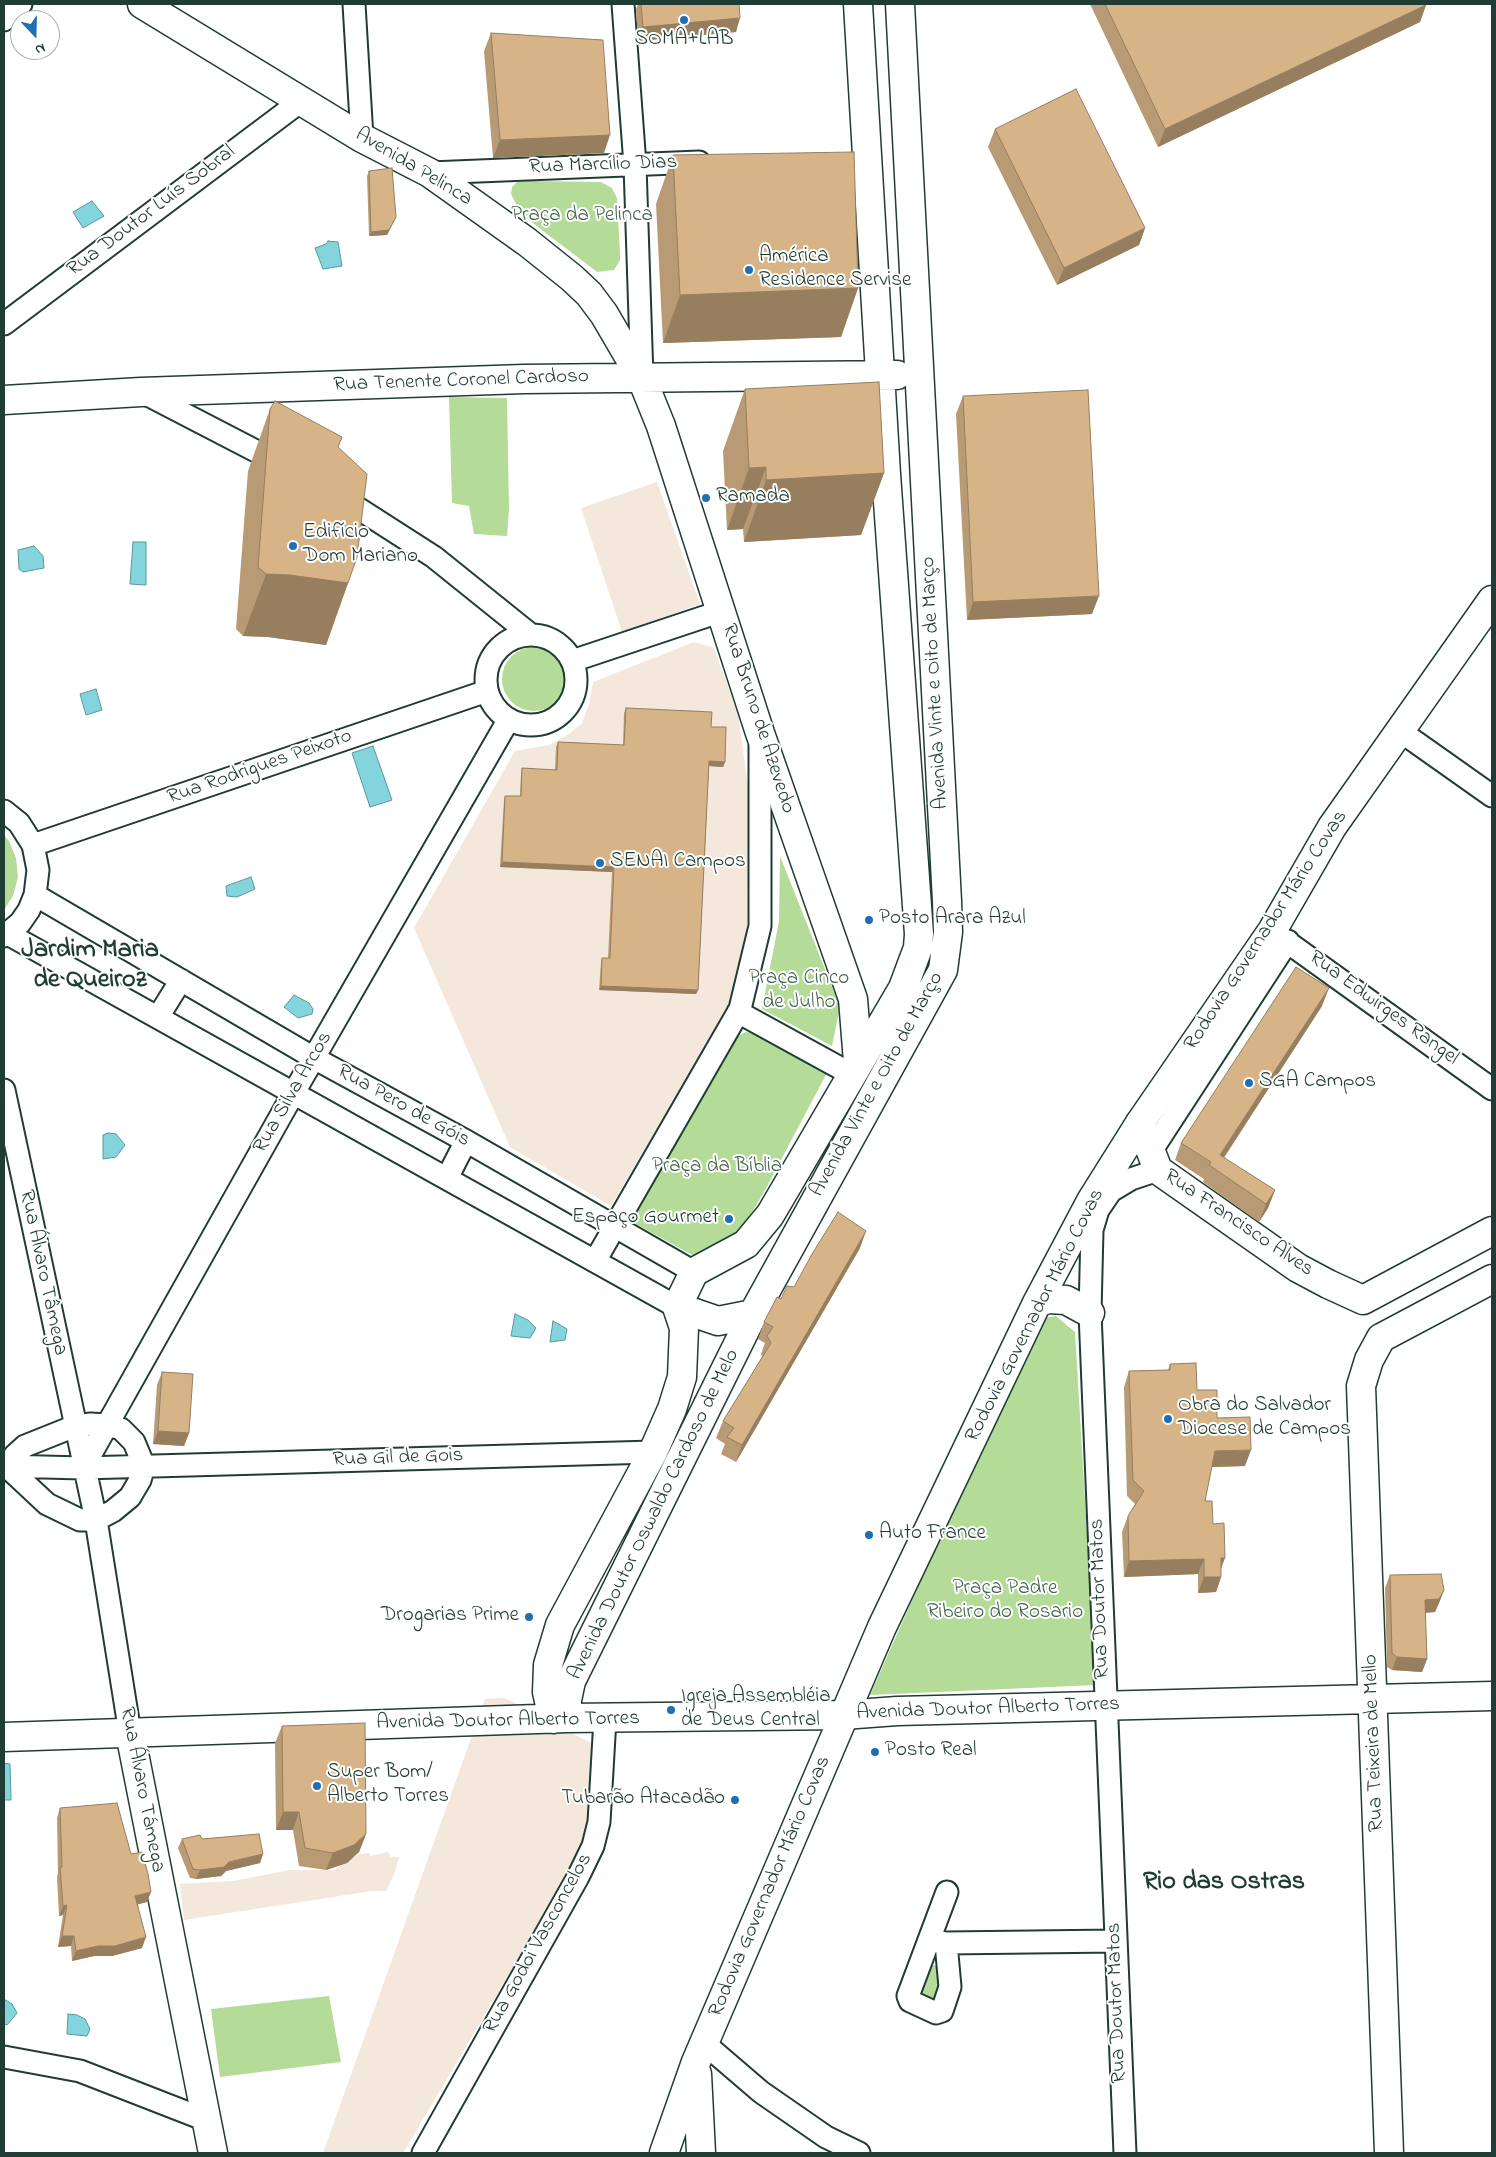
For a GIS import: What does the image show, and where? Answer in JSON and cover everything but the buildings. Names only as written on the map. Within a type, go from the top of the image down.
[{"type":"main road","name":"Avenida Pelinca","points":[[142,4],[362,138],[430,174],[527,242],[589,294],[604,314],[642,379]]},
{"type":"main road","name":"Avenida Vinte e Oito de Março","points":[[855,1068],[903,988],[918,948],[920,934],[880,376],[857,154],[858,4]]},
{"type":"main road","name":"Avenida Vinte e Oito de Março","points":[[753,1314],[943,970],[948,932],[900,4]]},
{"type":"main road","name":"Rua Tenente Coronel Cardoso","points":[[4,400],[141,392],[544,379],[918,374]]},
{"type":"main road","name":"Rua Bruno de Azevedo","points":[[642,379],[661,426],[760,733],[852,998],[855,1068]]},
{"type":"main road","name":"Rodovia Governador Mário Covas","points":[[664,2153],[701,2053],[843,1714],[882,1627],[1037,1303],[1091,1201],[1140,1123],[1280,936],[1332,827],[1492,600]]},
{"type":"main road","points":[[913,848],[926,845],[936,849],[947,901]]},
{"type":"main road","points":[[753,1314],[718,1321],[677,1306],[694,1272],[746,1244],[770,1215],[855,1068]]},
{"type":"main road","name":"Rua Francisco Alves","points":[[1140,1123],[1154,1161],[1298,1268],[1363,1300]]},
{"type":"main road","points":[[1492,1231],[1363,1300],[1372,1328],[1381,1338],[1492,1279]]},
{"type":"main road","points":[[1037,1303],[1048,1299],[1066,1300],[1090,1313]]},
{"type":"main road","name":"Avenida Doutor Oswaldo Cardoso de Melo","points":[[560,1719],[547,1692],[548,1665],[560,1625],[653,1452],[672,1409],[682,1377],[684,1328],[677,1306]]},
{"type":"main road","name":"Avenida Doutor Oswaldo Cardoso de Melo","points":[[560,1719],[567,1700],[571,1680],[753,1314]]},
{"type":"main road","name":"Rua Teixeira de Mello","points":[[1381,1338],[1369,1360],[1361,1386],[1389,2153]]},
{"type":"main road","name":"Avenida Doutor Alberto Torres","points":[[4,1737],[560,1719],[843,1714],[897,1711],[1492,1696]]},
{"type":"main road","name":"Rua Álvaro Támega","points":[[130,1733],[213,2153]]},
{"type":"main road","name":"Rodovia Governador Mário Covas","points":[[701,2053],[701,2153]]},
{"type":"street","points":[[4,20],[21,4]]},
{"type":"street","points":[[354,4],[362,138]]},
{"type":"street","points":[[623,4],[635,165],[642,379]]},
{"type":"street","name":"Rua Doutor Luís Sobral","points":[[4,324],[301,101]]},
{"type":"street","name":"Rua Marcílio Dias","points":[[430,174],[722,161]]},
{"type":"street","points":[[141,392],[297,472]]},
{"type":"street","points":[[322,486],[434,557],[531,635]]},
{"type":"street","points":[[572,661],[722,611]]},
{"type":"street","points":[[531,635],[548,638],[562,647],[572,661],[577,680],[573,698],[562,714],[546,723],[526,725],[508,719],[495,707],[487,691],[487,671],[495,653],[511,640],[531,635]]},
{"type":"street","name":"Rua Rodrigues Peixoto","points":[[33,845],[487,691]]},
{"type":"street","name":"Rua Silva Arcos","points":[[83,1468],[293,1094],[508,719]]},
{"type":"street","points":[[1400,731],[1492,796]]},
{"type":"street","points":[[595,1261],[738,1012],[760,926],[760,733]]},
{"type":"street","points":[[4,811],[19,823],[33,845],[38,870],[35,895],[29,910],[12,938]]},
{"type":"street","name":"Rua Pero de Góis","points":[[35,895],[314,1058],[466,1141],[694,1272]]},
{"type":"street","points":[[1154,1161],[1280,936]]},
{"type":"street","name":"Rua Edwirges Rangel","points":[[1280,936],[1492,1089]]},
{"type":"street","name":"Rua Pero de Góis","points":[[12,938],[158,1017],[293,1094],[677,1306]]},
{"type":"street","points":[[158,1017],[181,980]]},
{"type":"street","points":[[738,1012],[855,1068]]},
{"type":"street","name":"Rua Álvaro Tâmega","points":[[4,1090],[75,1426]]},
{"type":"street","points":[[447,1178],[466,1141]]},
{"type":"street","name":"Rua Doutor Matos","points":[[1125,2153],[1090,1313],[1092,1230],[1098,1210],[1111,1191],[1131,1179],[1154,1161]]},
{"type":"street","points":[[107,1425],[120,1429],[134,1442],[144,1466],[140,1480],[130,1497],[113,1511],[96,1520],[80,1520],[48,1504],[30,1491],[5,1465],[25,1446],[75,1426],[107,1425]]},
{"type":"street","name":"Rua Álvaro Támega","points":[[75,1426],[96,1520],[130,1733]]},
{"type":"street","name":"Rua Gil de Gois","points":[[5,1465],[83,1468],[653,1452]]},
{"type":"street","name":"Rua Godoi Vasconcelos","points":[[423,2153],[578,1877],[593,1846],[599,1822],[605,1719]]},
{"type":"street","points":[[947,1892],[938,1942],[1116,1941]]},
{"type":"street","points":[[701,2053],[826,2137],[859,2153]]},
{"type":"street","points":[[4,2057],[80,2071],[206,2120]]},
{"type":"shaded area","points":[[657,482],[700,604],[622,632],[581,508]]},
{"type":"shaded area","name":"SENAI Campos","points":[[694,642],[714,648],[738,714],[750,800],[747,926],[730,1006],[611,1206],[510,1147],[414,928],[515,751],[549,745],[569,734],[582,723],[589,704],[593,682]]},
{"type":"shaded area","points":[[505,1698],[593,1744],[585,1846],[403,2153],[323,2153],[485,1699]]},
{"type":"shaded area","points":[[388,1852],[391,1857],[399,1857],[395,1872],[386,1891],[372,1891],[184,1920],[180,1884],[233,1881],[290,1870],[334,1870],[359,1854],[370,1853],[370,1856]]},
{"type":"green space","name":"Praça da Pelinca","points":[[517,182],[601,182],[612,188],[617,198],[620,253],[620,260],[614,270],[597,272],[521,214],[511,194],[512,187]]},
{"type":"green space","points":[[449,397],[507,398],[509,510],[507,536],[474,534],[469,506],[452,503]]},
{"type":"green space","points":[[534,647],[546,649],[557,656],[564,667],[566,679],[564,691],[557,702],[546,709],[534,711],[522,709],[511,702],[504,691],[502,679],[504,667],[511,656],[522,649]]},
{"type":"green space","points":[[4,835],[9,841],[16,858],[18,877],[13,896],[4,910]]},
{"type":"green space","name":"Praça Cinco de Julho","points":[[780,856],[840,1007],[832,1046],[762,1009],[779,921]]},
{"type":"green space","name":"Praça da Bíblia","points":[[746,1032],[762,1034],[829,1069],[764,1192],[742,1229],[719,1248],[694,1256],[627,1219],[733,1038]]},
{"type":"green space","name":"Praça Padre Ribeiro do Rosario","points":[[1056,1316],[1075,1332],[1096,1685],[870,1695],[1037,1319]]},
{"type":"green space","points":[[935,1965],[945,1971],[937,2009],[909,1997],[919,1970]]},
{"type":"green space","points":[[329,1996],[341,2062],[220,2077],[211,2009]]},
{"type":"water","points":[[92,201],[104,216],[83,228],[73,212]]},
{"type":"water","points":[[328,241],[338,242],[342,266],[323,269],[315,248],[326,244]]},
{"type":"water","points":[[133,542],[146,542],[146,585],[130,584]]},
{"type":"water","points":[[34,546],[43,556],[44,568],[23,572],[19,569],[18,550]]},
{"type":"water","points":[[96,689],[102,710],[86,715],[80,694]]},
{"type":"water","points":[[373,746],[392,800],[370,807],[352,753]]},
{"type":"water","points":[[251,877],[255,889],[237,897],[227,896],[226,886]]},
{"type":"water","points":[[294,995],[309,1003],[313,1009],[312,1014],[298,1018],[284,1007]]},
{"type":"water","points":[[108,1133],[116,1134],[125,1145],[116,1157],[103,1159],[103,1135]]},
{"type":"water","points":[[515,1314],[528,1320],[536,1328],[530,1338],[511,1336]]},
{"type":"water","points":[[553,1321],[567,1329],[565,1340],[550,1342]]},
{"type":"water","points":[[4,1763],[10,1764],[11,1800],[4,1800]]},
{"type":"water","points":[[4,1999],[12,2004],[17,2013],[7,2025],[4,2024]]},
{"type":"water","points":[[68,2014],[77,2015],[85,2019],[90,2029],[87,2036],[67,2034]]},
{"type":"place","name":"SOMA+LAB","points":[[684,20]]},
{"type":"place","name":"América Residence Servise","points":[[749,270]]},
{"type":"place","name":"Ramada","points":[[706,498]]},
{"type":"place","name":"Edifício Dom Mariano","points":[[293,546]]},
{"type":"place","name":"SENAI Campos","points":[[600,863]]},
{"type":"place","name":"Posto Arara Azul","points":[[869,920]]},
{"type":"place","name":"SGA Campos","points":[[1249,1083]]},
{"type":"place","name":"Espaço Gourmet","points":[[729,1219]]},
{"type":"place","name":"Obra do Salvador Diocese de Campos","points":[[1168,1419]]},
{"type":"place","name":"Auto France","points":[[869,1535]]},
{"type":"place","name":"Drogarias Prime","points":[[529,1617]]},
{"type":"place","name":"Igreja Assembléia de Deus Central","points":[[671,1710]]},
{"type":"place","name":"Posto Real","points":[[875,1752]]},
{"type":"place","name":"Super Bom/ Alberto Torres","points":[[317,1786]]},
{"type":"place","name":"Tubarão Atacadão","points":[[735,1800]]},
{"type":"district","name":"Jardim Maria de Queiroz","points":[[90,967]]},
{"type":"district","name":"Rio das Ostras","points":[[1224,1884]]}]
